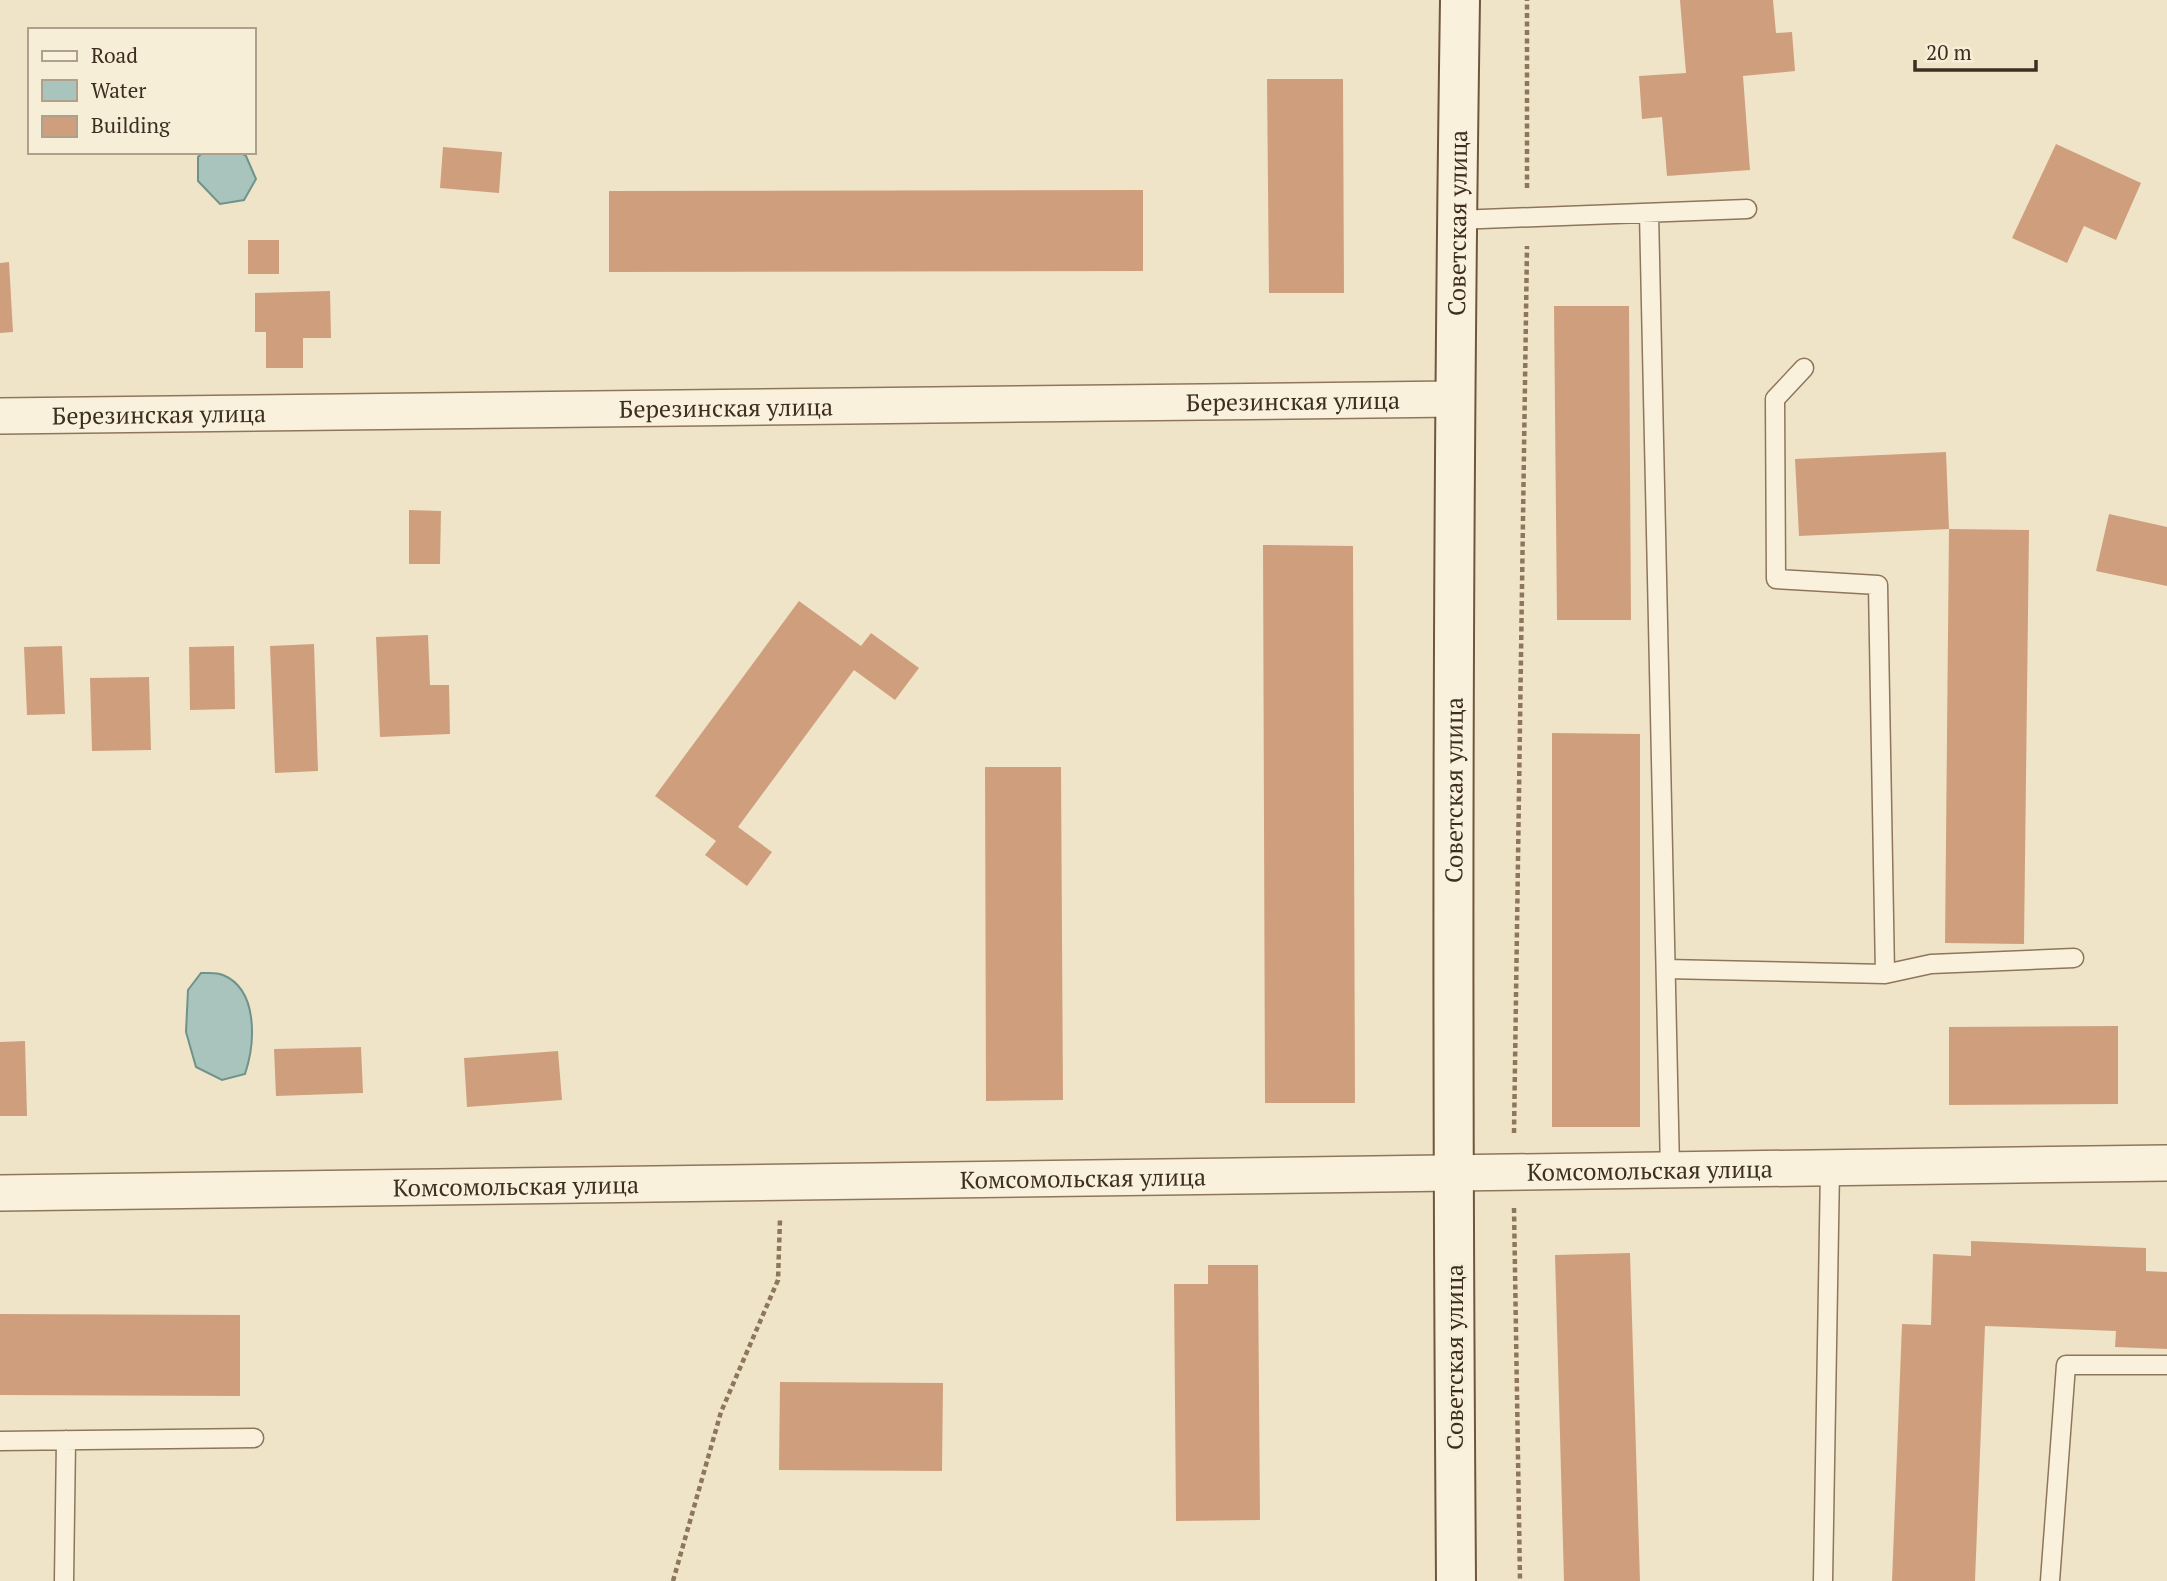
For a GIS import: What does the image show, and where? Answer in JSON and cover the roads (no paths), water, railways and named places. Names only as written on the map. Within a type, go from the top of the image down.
[{"type":"street","name":"Советская улица","points":[[1456,1581],[1453,1172],[1454,399],[1460,0]]},
{"type":"street","name":"Березинская улица","points":[[0,416],[1454,399]]},
{"type":"street","name":"Комсомольская улица","points":[[0,1193],[2167,1163]]},
{"type":"lane","points":[[1457,220],[1747,209]]},
{"type":"lane","points":[[1649,213],[1670,1170]]},
{"type":"lane","points":[[1804,368],[1774,399],[1776,579],[1878,585],[1885,974]]},
{"type":"lane","points":[[1666,969],[1885,974],[1931,964],[2074,958]]},
{"type":"lane","points":[[1823,1581],[1830,1168]]},
{"type":"lane","points":[[2050,1581],[2066,1365],[2167,1365]]},
{"type":"lane","points":[[0,1441],[254,1438]]},
{"type":"lane","points":[[64,1581],[66,1440]]},
{"type":"water","points":[[201,154],[246,156],[256,179],[244,200],[220,204],[198,181],[198,157]]},
{"type":"water","points":[[201,973],[223,975],[235,982],[243,993],[248,1005],[252,1033],[245,1074],[222,1080],[196,1067],[186,1032],[188,990]]}]
